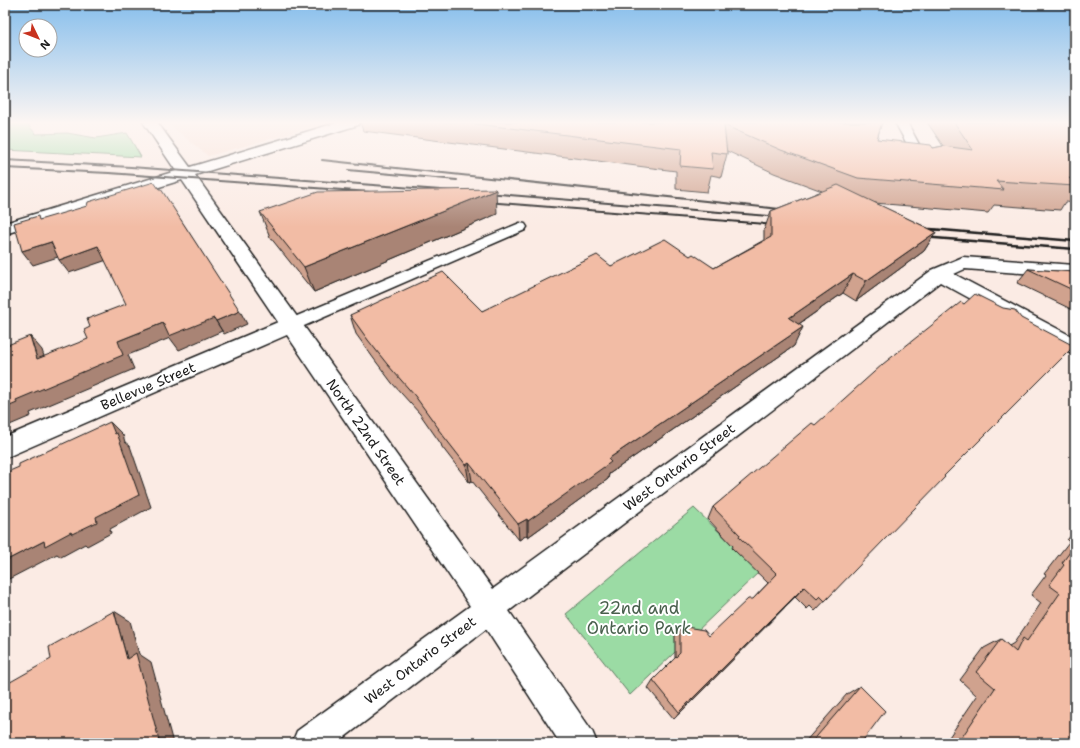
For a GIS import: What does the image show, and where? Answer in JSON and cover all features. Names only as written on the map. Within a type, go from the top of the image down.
[{"type":"street","name":"North 22nd Street","points":[[174,157],[489,608],[580,743]]},
{"type":"street","points":[[5,229],[238,157]]},
{"type":"street","name":"West Ontario Street","points":[[309,743],[939,274],[963,263],[1075,271]]},
{"type":"street","points":[[939,274],[1075,346]]},
{"type":"street","name":"Bellevue Street","points":[[5,448],[291,325]]},
{"type":"lane","points":[[920,157],[925,166]]},
{"type":"lane","points":[[291,325],[520,227]]},
{"type":"green space","name":"22nd and Ontario Park","points":[[694,508],[760,571],[630,695],[566,614]]},
{"type":"building","points":[[681,157],[712,157],[713,169],[680,166]]},
{"type":"building","points":[[800,157],[1075,157],[1075,179],[1069,178],[1075,186],[996,181],[1004,190],[858,178]]},
{"type":"building","points":[[154,182],[159,189],[161,189],[240,311],[216,321],[214,318],[169,336],[163,323],[118,341],[123,355],[16,400],[17,403],[5,408],[5,346],[30,336],[37,359],[88,339],[84,330],[90,327],[87,319],[126,304],[98,246],[59,260],[51,242],[22,251],[14,223],[38,216],[39,220],[87,206],[88,202]]},
{"type":"building","points":[[838,185],[936,232],[866,281],[853,274],[789,318],[803,327],[608,459],[611,462],[528,521],[527,519],[518,524],[469,463],[466,465],[415,396],[387,364],[350,315],[443,272],[482,311],[597,255],[611,266],[665,239],[690,256],[693,254],[714,268],[771,237],[771,211]]},
{"type":"building","points":[[496,190],[304,267],[260,212],[318,192]]},
{"type":"building","points":[[1028,269],[1075,272],[1075,291]]},
{"type":"building","points":[[975,294],[1003,308],[1015,310],[1021,318],[1074,346],[944,476],[945,477],[825,601],[820,596],[817,599],[804,587],[679,712],[653,680],[680,653],[680,626],[704,630],[709,636],[748,599],[753,599],[777,574],[739,537],[740,535],[713,507],[812,423],[815,425],[883,364],[961,302],[964,304]]},
{"type":"building","points":[[110,422],[115,434],[117,433],[139,495],[96,517],[97,522],[72,534],[71,532],[45,546],[44,541],[5,561],[5,473],[19,467],[19,464]]},
{"type":"building","points":[[1075,545],[1075,743],[969,743],[962,737],[995,688],[976,672],[1001,639],[1016,652],[1023,638],[1027,641],[1060,593],[1049,585],[1064,565],[1062,563]]},
{"type":"building","points":[[114,611],[127,659],[136,653],[159,740],[154,743],[5,743],[5,685],[51,659],[49,647]]},
{"type":"building","points":[[860,686],[885,711],[861,743],[811,743]]},
{"type":"railway","points":[[5,160],[131,167],[454,191]]},
{"type":"railway","points":[[322,160],[789,210]]},
{"type":"railway","points":[[5,168],[109,173],[370,192]]},
{"type":"railway","points":[[348,170],[457,180]]},
{"type":"railway","points":[[486,193],[781,217]]},
{"type":"railway","points":[[486,202],[777,225]]},
{"type":"railway","points":[[918,228],[930,229]]},
{"type":"railway","points":[[930,229],[1075,241]]},
{"type":"railway","points":[[930,229],[942,230]]},
{"type":"railway","points":[[922,237],[1075,249]]}]
